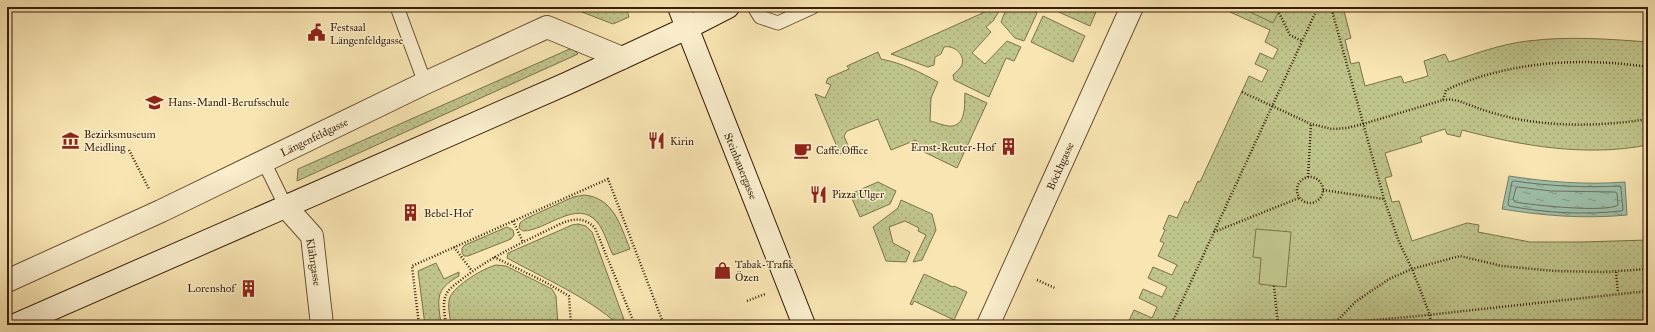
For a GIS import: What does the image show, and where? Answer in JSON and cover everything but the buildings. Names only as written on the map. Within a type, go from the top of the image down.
[{"type":"street","name":"Steinbauergasse","points":[[679,7],[689,28],[728,133],[804,325]]},
{"type":"street","points":[[15,325],[622,58],[689,28],[728,7]]},
{"type":"street","name":"Böckhgasse","points":[[988,325],[1132,7]]},
{"type":"street","name":"Längenfeldgasse","points":[[7,281],[161,211],[425,83],[547,27],[622,58]]},
{"type":"street","name":"Klährgasse","points":[[286,207],[312,236],[322,325]]},
{"type":"lane","points":[[396,7],[425,83]]},
{"type":"lane","points":[[754,7],[760,17],[778,23],[813,7]]},
{"type":"lane","points":[[264,162],[286,207]]},
{"type":"path","points":[[1170,325],[1318,7]]},
{"type":"path","points":[[1331,7],[1384,199],[1399,242],[1412,269],[1430,315],[1431,325]]},
{"type":"path","points":[[1279,12],[1290,35],[1302,41]]},
{"type":"path","points":[[1443,100],[1446,90],[1456,85],[1508,70],[1540,64],[1586,62],[1609,63],[1648,68]]},
{"type":"path","points":[[1242,92],[1311,124],[1323,128],[1339,129],[1363,124],[1443,100],[1456,100],[1491,113],[1540,122],[1600,124],[1624,123],[1648,119]]},
{"type":"path","points":[[1308,177],[1311,124]]},
{"type":"path","points":[[129,150],[161,211]]},
{"type":"path","points":[[1308,177],[1317,178],[1320,181],[1323,190],[1320,198],[1314,203],[1305,202],[1299,198],[1297,193],[1300,180],[1308,177]]},
{"type":"path","points":[[419,325],[412,266],[608,179],[664,325]]},
{"type":"path","points":[[1323,190],[1384,199]]},
{"type":"path","points":[[1214,232],[1299,198]]},
{"type":"path","points":[[446,325],[444,303],[446,295],[450,289],[472,271],[494,257],[523,242],[570,220],[581,219],[590,223],[595,228],[635,325]]},
{"type":"path","points":[[513,221],[523,242]]},
{"type":"path","points":[[454,247],[472,271]]},
{"type":"path","points":[[1334,324],[1344,312],[1366,293],[1389,279],[1412,269],[1460,256],[1502,266],[1522,268],[1580,272],[1616,272],[1648,269]]},
{"type":"path","points":[[494,257],[547,283],[569,296],[571,325]]},
{"type":"path","points":[[1616,272],[1618,294]]},
{"type":"path","points":[[1274,286],[1278,325]]},
{"type":"path","points":[[1320,325],[1430,315],[1648,291]]},
{"type":"path","points":[[1129,320],[1139,325]]},
{"type":"path","points":[[681,325],[685,323]]},
{"type":"green space","points":[[569,7],[626,7],[629,17],[613,24]]},
{"type":"green space","points":[[996,7],[1001,8],[993,21],[986,27],[991,32],[972,53],[985,64],[1007,41],[1021,47],[1014,61],[1006,58],[989,97],[954,80],[953,75],[962,65],[962,57],[958,51],[951,47],[944,47],[941,54],[935,57],[934,65],[928,67],[891,54]]},
{"type":"green space","points":[[1007,7],[1023,7],[1037,13],[1024,41],[1015,38],[1001,22]]},
{"type":"green space","points":[[1053,7],[1098,7],[1090,26],[1052,9]]},
{"type":"green space","points":[[1232,7],[1343,7],[1351,38],[1345,40],[1351,64],[1359,62],[1365,86],[1401,76],[1404,83],[1428,76],[1424,61],[1445,54],[1449,62],[1518,42],[1573,38],[1648,42],[1648,145],[1601,150],[1578,150],[1531,145],[1462,130],[1460,137],[1447,134],[1445,129],[1420,137],[1422,142],[1385,153],[1392,176],[1385,178],[1392,202],[1399,201],[1412,241],[1467,223],[1479,225],[1478,232],[1530,242],[1648,240],[1648,325],[1127,325],[1134,310],[1152,318],[1157,307],[1139,298],[1143,289],[1162,297],[1167,287],[1148,278],[1153,267],[1172,275],[1177,265],[1158,256],[1164,243],[1160,241],[1169,215],[1177,218],[1185,201],[1188,203],[1198,181],[1200,182],[1249,76],[1262,82],[1268,70],[1255,64],[1260,53],[1273,59],[1278,49],[1265,42],[1270,30],[1230,12]]},
{"type":"green space","points":[[1245,7],[1281,7],[1273,23],[1244,9]]},
{"type":"green space","points":[[1043,16],[1085,36],[1073,62],[1031,42]]},
{"type":"green space","points":[[572,48],[578,54],[297,181],[298,169]]},
{"type":"green space","points":[[878,52],[881,59],[911,68],[938,82],[931,98],[930,121],[947,126],[957,124],[964,112],[965,93],[987,103],[957,168],[916,148],[916,140],[891,150],[878,119],[847,131],[844,136],[850,150],[840,154],[815,94],[825,98],[831,85],[826,83],[828,78],[849,69],[847,66]]},
{"type":"green space","points":[[878,182],[896,191],[890,204],[860,217],[850,194]]},
{"type":"green space","points":[[584,195],[594,197],[609,207],[619,222],[630,249],[613,255],[604,233],[597,222],[589,215],[580,213],[571,214],[532,230],[523,231],[519,228],[520,223],[525,219],[573,197]]},
{"type":"green space","points":[[901,200],[932,214],[936,230],[922,260],[913,262],[926,235],[918,231],[919,228],[905,221],[889,227],[893,243],[910,252],[906,262],[886,261],[873,227],[898,208]]},
{"type":"green space","points":[[578,224],[586,226],[592,232],[626,325],[619,325],[593,305],[565,288],[507,258],[508,253],[572,225]]},
{"type":"green space","points":[[507,227],[513,230],[514,235],[511,239],[468,256],[464,256],[462,253],[462,248],[465,245]]},
{"type":"green space","points":[[1256,229],[1291,232],[1286,287],[1259,284],[1261,258],[1253,257]]},
{"type":"green space","points":[[436,263],[444,279],[459,272],[459,276],[445,286],[440,296],[439,308],[441,325],[425,325],[418,271]]},
{"type":"green space","points":[[496,265],[506,266],[552,289],[556,296],[558,325],[451,325],[449,303],[453,292],[470,278]]},
{"type":"green space","points":[[924,274],[967,292],[954,320],[914,301],[912,305],[910,304]]},
{"type":"water","points":[[1509,176],[1567,182],[1625,182],[1627,215],[1596,217],[1564,216],[1502,209]]},
{"type":"place","name":"Festsaal Längenfeldgasse","points":[[317,33]]},
{"type":"place","name":"Hans-Mandl-Berufsschule","points":[[155,102]]},
{"type":"place","name":"Bezirksmuseum Meidling","points":[[71,140]]},
{"type":"place","name":"Kirin","points":[[657,141]]},
{"type":"place","name":"Ernst-Reuter-Hof","points":[[1008,147]]},
{"type":"place","name":"Caffe Office","points":[[803,150]]},
{"type":"place","name":"Pizza Ulger","points":[[819,194]]},
{"type":"place","name":"Bebel-Hof","points":[[411,213]]},
{"type":"place","name":"Tabak-Trafik Özen","points":[[722,270]]},
{"type":"place","name":"Lorenshof","points":[[248,288]]}]
